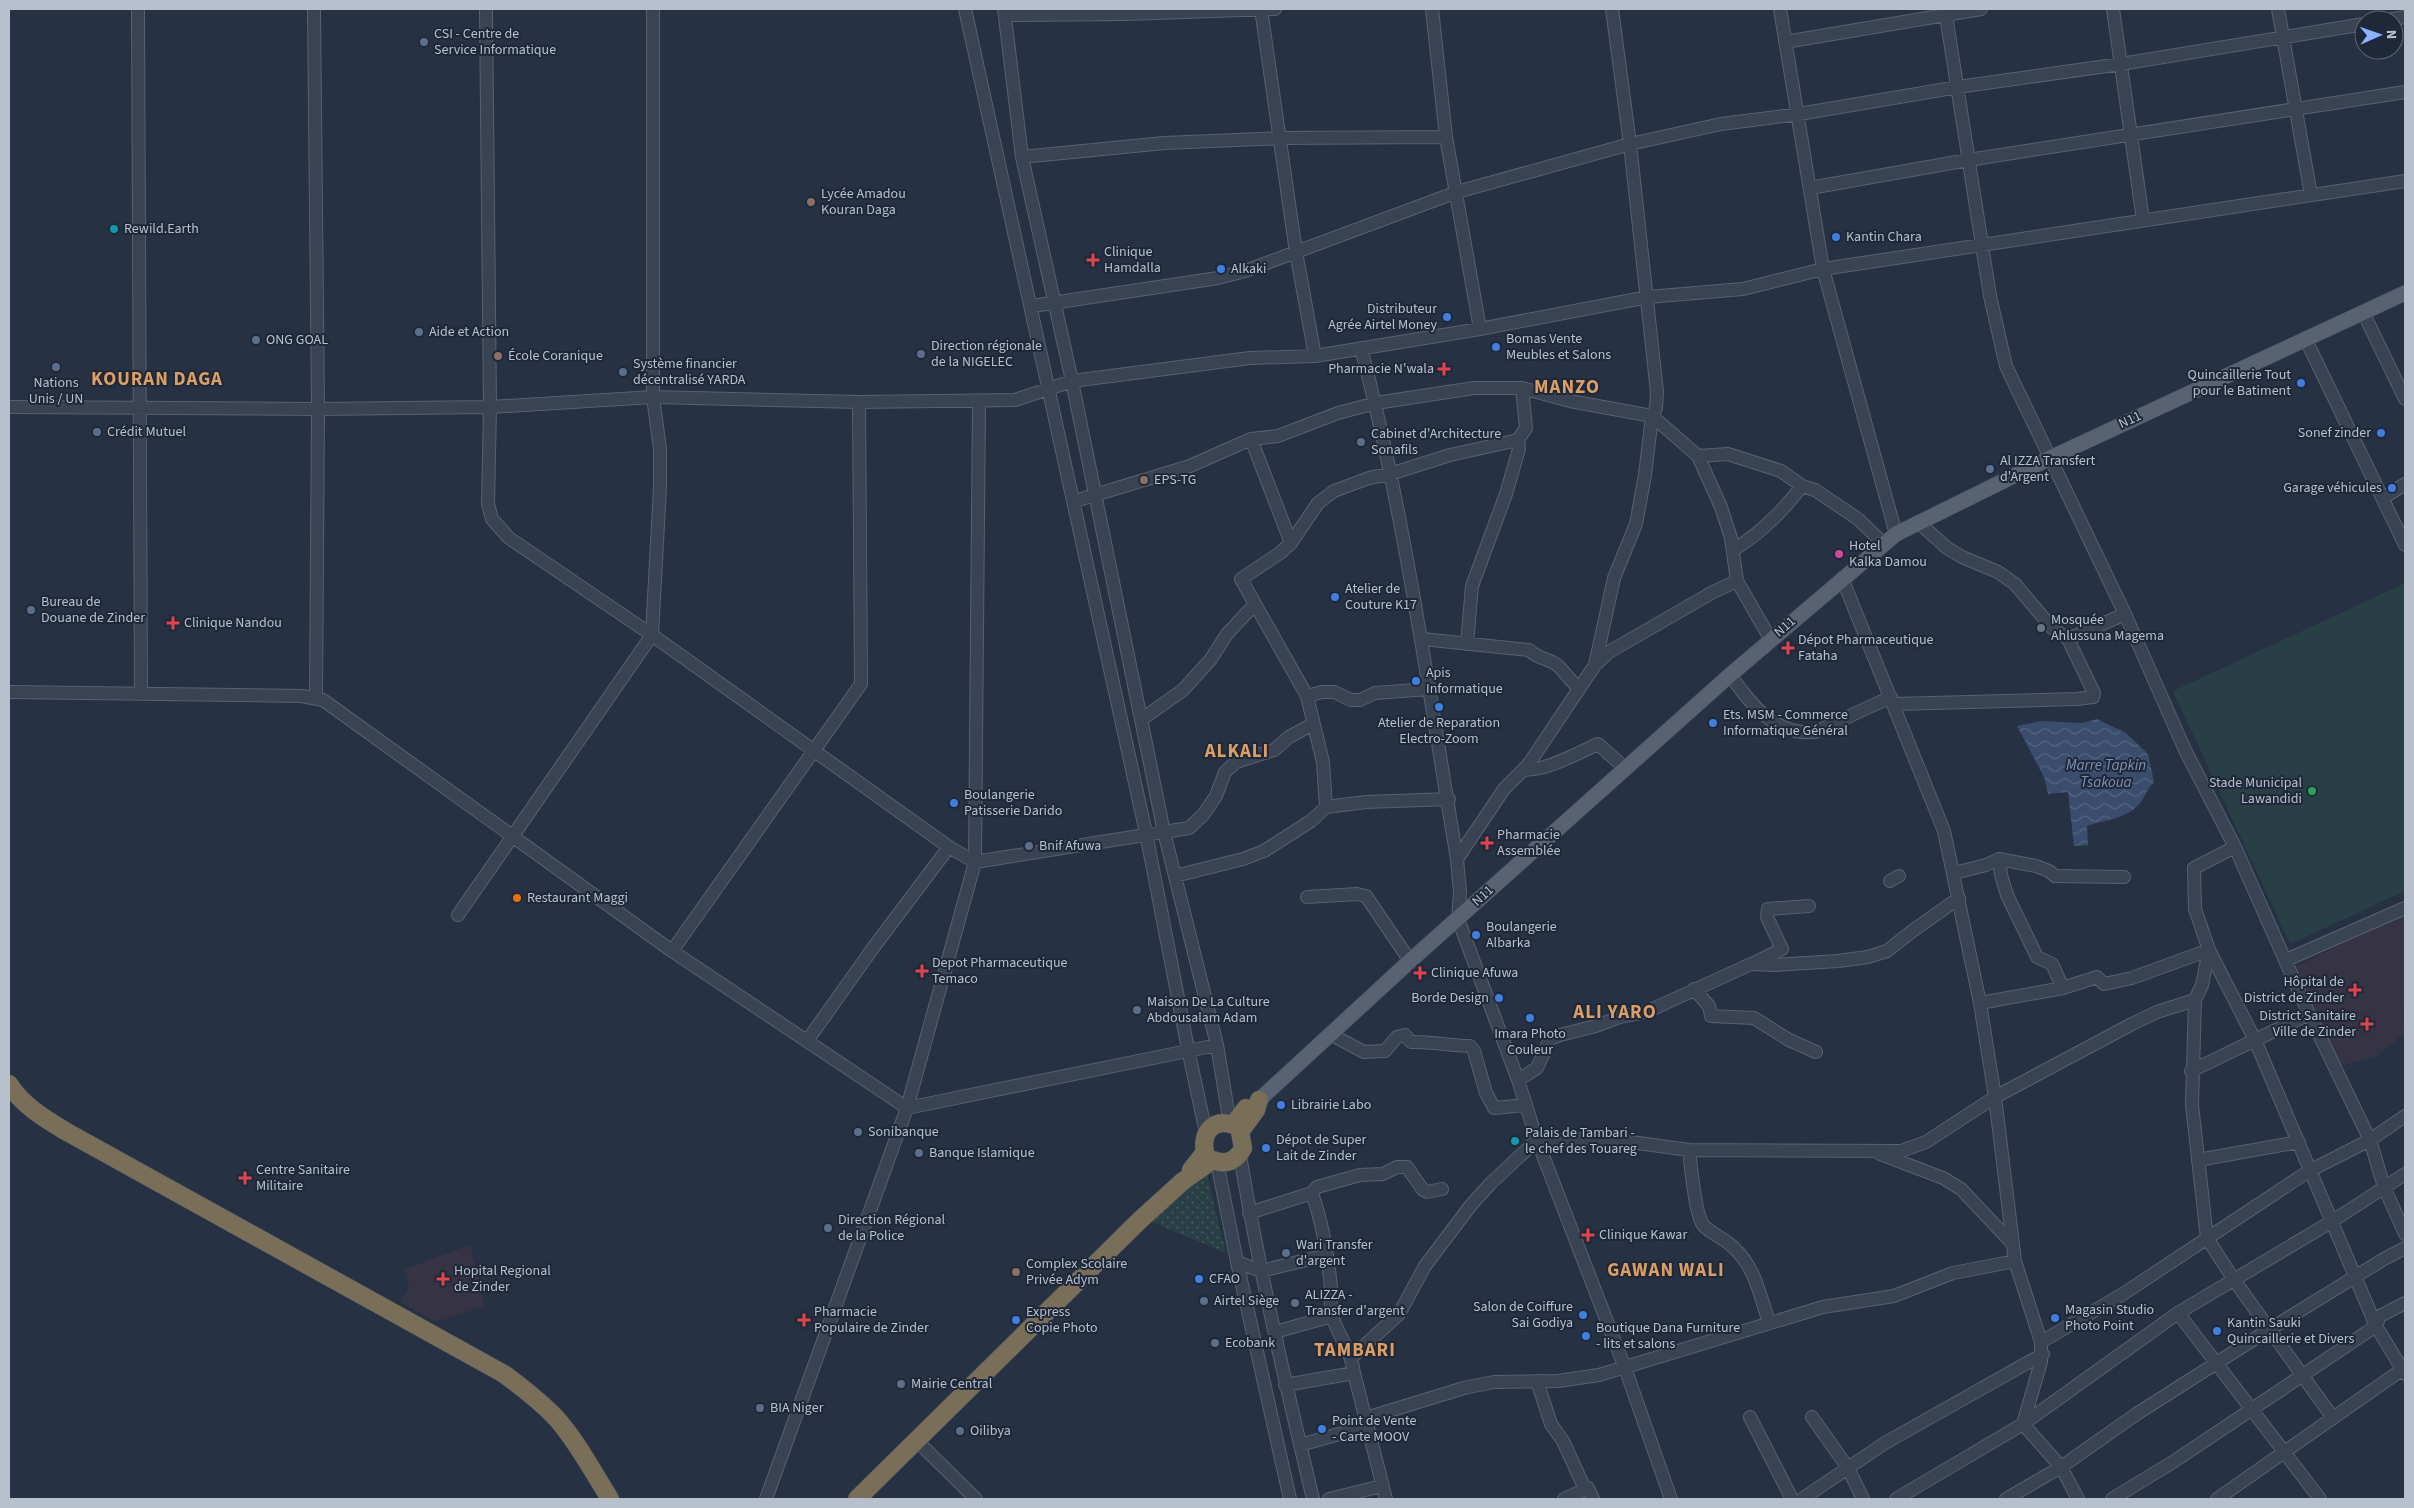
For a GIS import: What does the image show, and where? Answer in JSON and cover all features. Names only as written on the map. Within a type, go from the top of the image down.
[{"type":"highway","points":[[9,1084],[14,1093],[33,1110],[52,1123],[198,1210],[503,1385],[524,1400],[548,1425],[566,1447],[599,1499]]},
{"type":"highway","points":[[9,1099],[38,1126],[504,1374],[532,1395],[557,1420],[576,1443],[610,1499]]},
{"type":"highway","points":[[1234,1127],[1243,1148],[1240,1155],[1230,1162],[1212,1158],[1203,1142],[1206,1133],[1216,1124],[1234,1127],[1256,1110],[1259,1100]]},
{"type":"highway","points":[[857,1499],[1140,1220],[1212,1158]]},
{"type":"main road","name":"N11","points":[[1259,1100],[1332,1035],[1410,961],[1625,768],[1770,640],[1896,534],[2050,458],[2405,293]]},
{"type":"street","points":[[138,9],[141,694]]},
{"type":"street","points":[[314,9],[318,409],[316,698]]},
{"type":"street","points":[[486,9],[490,407],[488,504],[492,519],[509,538],[652,635],[949,847],[975,862],[1146,833],[1164,832],[1194,825],[1216,796],[1225,772],[1236,762],[1274,750],[1289,737],[1313,724]]},
{"type":"street","points":[[458,915],[514,838],[652,635],[660,468],[660,449],[653,397],[653,9]]},
{"type":"street","points":[[965,9],[1075,501],[1146,833],[1206,1133]]},
{"type":"street","points":[[1261,9],[1296,252],[1315,356]]},
{"type":"street","points":[[1234,1127],[1217,1045],[1164,832],[1072,381],[1022,157],[1005,12],[1275,9]]},
{"type":"street","points":[[1432,9],[1446,137],[1458,192],[1480,329]]},
{"type":"street","points":[[1595,665],[1614,578],[1636,524],[1645,475],[1652,416],[1656,408],[1657,392],[1648,297],[1612,9]]},
{"type":"street","points":[[1780,9],[1799,114],[1823,269],[1896,534]]},
{"type":"street","points":[[1785,42],[1946,12],[1981,9]]},
{"type":"street","points":[[2113,9],[2143,220]]},
{"type":"street","points":[[2278,9],[2311,195]]},
{"type":"street","points":[[1946,12],[1995,325],[2006,366],[2125,614],[2185,750],[2235,847],[2309,1014],[2370,1140],[2384,1187],[2405,1234]]},
{"type":"street","points":[[1032,306],[1218,278],[1246,272],[1458,192],[1630,144],[1721,124],[1799,114],[1958,87],[2121,64],[2354,26]]},
{"type":"street","points":[[1810,188],[1968,160],[2405,92]]},
{"type":"street","points":[[1022,157],[1164,143],[1280,138],[1446,137]]},
{"type":"street","points":[[9,407],[318,409],[490,407],[653,397],[859,402],[980,402],[1015,400],[1072,381],[1250,358],[1315,356],[1480,329],[1648,297],[1743,289],[1823,269],[2405,181]]},
{"type":"street","points":[[2363,312],[2405,399]]},
{"type":"street","points":[[2305,338],[2405,545]]},
{"type":"street","points":[[1361,348],[1376,403],[1422,639],[1457,859],[1460,892],[1458,919],[1518,1080],[1537,1140],[1625,1368],[1671,1499]]},
{"type":"street","points":[[1075,501],[1190,466],[1251,440],[1278,436],[1338,413],[1376,403],[1474,388],[1522,388],[1570,401],[1652,416],[1698,456],[1721,508],[1733,550],[1737,581],[1770,640]]},
{"type":"street","points":[[1467,644],[1472,586],[1506,494],[1519,449],[1518,440],[1526,428],[1522,388]]},
{"type":"street","points":[[672,951],[861,684],[859,402]]},
{"type":"street","points":[[766,1499],[906,1108],[975,862],[980,402]]},
{"type":"street","points":[[1251,440],[1291,543]]},
{"type":"street","points":[[1326,807],[1323,762],[1307,696],[1241,580],[1291,543],[1311,512],[1326,496],[1368,478],[1390,474],[1450,455],[1518,440]]},
{"type":"street","points":[[1698,456],[1728,454],[1781,471],[1802,486],[1816,490],[1858,519],[1884,544]]},
{"type":"street","points":[[2383,498],[2405,484]]},
{"type":"street","points":[[1733,550],[1759,532],[1789,503],[1802,486]]},
{"type":"street","points":[[1730,675],[1752,707],[1790,730],[1805,733],[1815,732],[1892,701],[2093,697],[2092,687],[2068,639],[2052,628],[2015,584],[1998,572],[1962,558],[1947,548],[1918,522]]},
{"type":"street","points":[[1842,578],[1934,802],[1944,831],[1954,872],[1980,1003],[1995,1097],[2011,1242],[2042,1348],[2024,1424]]},
{"type":"street","points":[[1457,859],[1504,790],[1528,765],[1595,665],[1609,652],[1713,592],[1737,581]]},
{"type":"street","points":[[1142,719],[1183,690],[1211,659],[1227,634],[1255,604]]},
{"type":"street","points":[[2068,639],[2125,614]]},
{"type":"street","points":[[1422,639],[1529,650],[1535,656],[1555,663],[1570,682],[1579,688]]},
{"type":"street","points":[[1307,696],[1322,692],[1334,692],[1351,700],[1360,700],[1375,693],[1429,689]]},
{"type":"street","points":[[9,692],[302,696],[316,698],[332,706],[672,951],[906,1108],[1217,1045]]},
{"type":"street","points":[[1521,771],[1532,767],[1542,768],[1565,760],[1598,744],[1625,768]]},
{"type":"street","points":[[1175,876],[1243,859],[1264,850],[1311,821],[1326,807],[1366,802],[1448,799]]},
{"type":"street","points":[[807,1041],[873,948],[949,847]]},
{"type":"street","points":[[2217,1499],[2360,1397],[2404,1372],[2376,1326],[2255,1040],[2209,950],[2195,910],[2194,868],[2235,847]]},
{"type":"street","points":[[1954,872],[1986,865],[2000,859],[2036,866],[2049,871],[2055,876],[2124,877]]},
{"type":"street","points":[[2000,859],[2001,875],[2007,896],[2037,957],[2052,964],[2064,988]]},
{"type":"street","points":[[1307,897],[1366,896],[1410,961]]},
{"type":"street","points":[[1751,964],[1811,963],[1874,955],[1887,951],[1959,898]]},
{"type":"street","points":[[1518,1080],[1537,1068],[1550,1039],[1620,1017],[1646,1012],[1782,949],[1767,917],[1768,909],[1809,906]]},
{"type":"street","points":[[2286,960],[2405,908]]},
{"type":"street","points":[[1980,1003],[2064,988],[2097,977],[2104,984],[2132,978],[2209,950]]},
{"type":"street","points":[[2209,950],[2202,985],[2195,1000],[2191,1071],[2192,1105],[2207,1238],[2234,1280],[2333,1418]]},
{"type":"street","points":[[1694,989],[1708,1006],[1711,1016],[1754,1018],[1789,1040],[1816,1052]]},
{"type":"street","points":[[1352,1357],[1399,1314],[1425,1266],[1471,1205],[1491,1183],[1537,1140],[1609,1139],[1689,1150],[1901,1151],[1926,1142],[1995,1097],[2157,1012],[2195,1000]]},
{"type":"street","points":[[2191,1071],[2309,1014]]},
{"type":"street","points":[[1332,1035],[1364,1052],[1385,1051],[1397,1037],[1405,1035],[1411,1042],[1424,1041],[1444,1046],[1470,1046],[1474,1051],[1486,1093],[1494,1108],[1526,1106]]},
{"type":"street","points":[[1802,1499],[1885,1443],[2042,1348],[2309,1170],[2370,1140],[2405,1116]]},
{"type":"street","points":[[2198,1160],[2299,1142]]},
{"type":"street","points":[[1689,1150],[1697,1206],[1704,1225],[1735,1248],[1746,1262],[1758,1288],[1770,1324]]},
{"type":"street","points":[[1874,1152],[1943,1178],[1961,1189],[2011,1242]]},
{"type":"street","points":[[1240,1155],[1261,1271],[1285,1385],[1313,1499]]},
{"type":"street","points":[[1212,1158],[1290,1499]]},
{"type":"street","points":[[1250,1213],[1312,1193],[1317,1188],[1360,1175],[1383,1174],[1397,1167],[1407,1167],[1423,1190],[1427,1192],[1442,1189]]},
{"type":"street","points":[[1896,1499],[2024,1424],[2178,1314],[2331,1222],[2405,1174]]},
{"type":"street","points":[[1312,1193],[1321,1219],[1327,1255],[1332,1316],[1352,1357],[1354,1373],[1386,1499]]},
{"type":"street","points":[[2006,1499],[2061,1468],[2138,1413],[2217,1365],[2270,1329],[2405,1248]]},
{"type":"street","points":[[1237,1262],[1261,1271],[1327,1255]]},
{"type":"street","points":[[1300,1445],[1464,1388],[1494,1382],[1577,1378],[1625,1368],[1823,1307],[1894,1296],[1953,1273],[2015,1261]]},
{"type":"street","points":[[2112,1499],[2173,1462],[2302,1376],[2376,1326],[2380,1316],[2405,1303]]},
{"type":"street","points":[[2178,1314],[2319,1499]]},
{"type":"street","points":[[1275,1332],[1332,1316]]},
{"type":"street","points":[[1285,1385],[1354,1373]]},
{"type":"street","points":[[1537,1381],[1551,1424],[1563,1441],[1585,1488],[1591,1494]]},
{"type":"street","points":[[1750,1416],[1792,1499]]},
{"type":"street","points":[[1812,1417],[1848,1468],[1863,1499]]},
{"type":"street","points":[[2024,1424],[2061,1468],[2078,1499]]},
{"type":"street","points":[[916,1440],[976,1499]]},
{"type":"street","points":[[1329,1499],[1382,1486]]},
{"type":"street","points":[[1564,1499],[1591,1494]]},
{"type":"shaded area","name":"Hôpital de District de Zinder","points":[[2405,914],[2405,1014],[2402,1015],[2405,1022],[2405,1033],[2377,1056],[2340,1066],[2294,967]]},
{"type":"shaded area","name":"Hopital Regional de Zinder","points":[[470,1245],[485,1306],[436,1322],[400,1302],[409,1288],[405,1269]]},
{"type":"green space","name":"Stade Municipal Lawandidi","points":[[2405,583],[2405,891],[2290,944],[2173,691]]},
{"type":"green space","points":[[1206,1171],[1226,1253],[1150,1221]]},
{"type":"water","name":"Marre Tapkin Tsakoua","points":[[2097,719],[2126,733],[2148,754],[2154,782],[2138,806],[2132,811],[2087,826],[2088,845],[2074,846],[2068,792],[2048,794],[2044,777],[2017,726],[2041,721],[2082,723]]},
{"type":"place","name":"CSI - Centre de Service Informatique","points":[[424,42]]},
{"type":"place","name":"Lycée Amadou Kouran Daga","points":[[811,202]]},
{"type":"place","name":"Rewild.Earth","points":[[114,229]]},
{"type":"place","name":"Kantin Chara","points":[[1836,237]]},
{"type":"place","name":"Clinique Hamdalla","points":[[1093,260]]},
{"type":"place","name":"Alkaki","points":[[1221,269]]},
{"type":"place","name":"Distributeur Agrée Airtel Money","points":[[1447,317]]},
{"type":"place","name":"Aide et Action","points":[[419,332]]},
{"type":"place","name":"ONG GOAL","points":[[256,340]]},
{"type":"place","name":"Bomas Vente Meubles et Salons","points":[[1496,347]]},
{"type":"place","name":"Direction régionale de la NIGELEC","points":[[921,354]]},
{"type":"place","name":"École Coranique","points":[[498,356]]},
{"type":"place","name":"Nations Unis / UN","points":[[56,367]]},
{"type":"place","name":"Pharmacie N'wala","points":[[1444,369]]},
{"type":"place","name":"Système financier décentralisé YARDA","points":[[623,372]]},
{"type":"place","name":"Quincaillerie Tout pour le Batiment","points":[[2301,383]]},
{"type":"place","name":"Crédit Mutuel","points":[[97,432]]},
{"type":"place","name":"Sonef zinder","points":[[2381,433]]},
{"type":"place","name":"Cabinet d'Architecture Sonafils","points":[[1361,442]]},
{"type":"place","name":"Al IZZA Transfert d'Argent","points":[[1990,469]]},
{"type":"place","name":"EPS-TG","points":[[1144,480]]},
{"type":"place","name":"Garage véhicules","points":[[2392,488]]},
{"type":"place","name":"Hotel Kalka Damou","points":[[1839,554]]},
{"type":"place","name":"Atelier de Couture K17","points":[[1335,597]]},
{"type":"place","name":"Bureau de Douane de Zinder","points":[[31,610]]},
{"type":"place","name":"Clinique Nandou","points":[[173,623]]},
{"type":"place","name":"Mosquée Ahlussuna Magema","points":[[2041,628]]},
{"type":"place","name":"Dépot Pharmaceutique Fataha","points":[[1788,648]]},
{"type":"place","name":"Apis Informatique","points":[[1416,681]]},
{"type":"place","name":"Atelier de Reparation Electro-Zoom","points":[[1439,707]]},
{"type":"place","name":"Ets. MSM - Commerce Informatique Général","points":[[1713,723]]},
{"type":"place","name":"Stade Municipal Lawandidi","points":[[2312,791]]},
{"type":"place","name":"Boulangerie Patisserie Darido","points":[[954,803]]},
{"type":"place","name":"Pharmacie Assemblée","points":[[1487,843]]},
{"type":"place","name":"Bnif Afuwa","points":[[1029,846]]},
{"type":"place","name":"Restaurant Maggi","points":[[517,898]]},
{"type":"place","name":"Boulangerie Albarka","points":[[1476,935]]},
{"type":"place","name":"Depot Pharmaceutique Temaco","points":[[922,971]]},
{"type":"place","name":"Clinique Afuwa","points":[[1420,973]]},
{"type":"place","name":"Hôpital de District de Zinder","points":[[2355,990]]},
{"type":"place","name":"Borde Design","points":[[1499,998]]},
{"type":"place","name":"Maison De La Culture Abdousalam Adam","points":[[1137,1010]]},
{"type":"place","name":"Imara Photo Couleur","points":[[1530,1018]]},
{"type":"place","name":"District Sanitaire Ville de Zinder","points":[[2367,1024]]},
{"type":"place","name":"Librairie Labo","points":[[1281,1105]]},
{"type":"place","name":"Sonibanque","points":[[858,1132]]},
{"type":"place","name":"Palais de Tambari - le chef des Touareg","points":[[1515,1141]]},
{"type":"place","name":"Dépot de Super Lait de Zinder","points":[[1266,1148]]},
{"type":"place","name":"Banque Islamique","points":[[919,1153]]},
{"type":"place","name":"Centre Sanitaire Militaire","points":[[245,1178]]},
{"type":"place","name":"Direction Régional de la Police","points":[[828,1228]]},
{"type":"place","name":"Clinique Kawar","points":[[1588,1235]]},
{"type":"place","name":"Wari Transfer d'argent","points":[[1286,1253]]},
{"type":"place","name":"Complex Scolaire Privée Adym","points":[[1016,1272]]},
{"type":"place","name":"Hopital Regional de Zinder","points":[[443,1279]]},
{"type":"place","name":"CFAO","points":[[1199,1279]]},
{"type":"place","name":"Airtel Siège","points":[[1204,1301]]},
{"type":"place","name":"ALIZZA - Transfer d'argent","points":[[1295,1303]]},
{"type":"place","name":"Salon de Coiffure Sai Godiya","points":[[1583,1315]]},
{"type":"place","name":"Magasin Studio Photo Point","points":[[2055,1318]]},
{"type":"place","name":"Pharmacie Populaire de Zinder","points":[[804,1320]]},
{"type":"place","name":"Express Copie Photo","points":[[1016,1320]]},
{"type":"place","name":"Kantin Sauki Quincaillerie et Divers","points":[[2217,1331]]},
{"type":"place","name":"Boutique Dana Furniture - lits et salons","points":[[1586,1336]]},
{"type":"place","name":"Ecobank","points":[[1215,1343]]},
{"type":"place","name":"Mairie Central","points":[[901,1384]]},
{"type":"place","name":"BIA Niger","points":[[760,1408]]},
{"type":"place","name":"Point de Vente - Carte MOOV","points":[[1322,1429]]},
{"type":"place","name":"Oilibya","points":[[960,1431]]},
{"type":"district","name":"KOURAN DAGA","points":[[157,379]]},
{"type":"district","name":"MANZO","points":[[1567,387]]},
{"type":"district","name":"ALKALI","points":[[1237,751]]},
{"type":"district","name":"ALI YARO","points":[[1615,1012]]},
{"type":"district","name":"GAWAN WALI","points":[[1666,1270]]},
{"type":"district","name":"TAMBARI","points":[[1355,1350]]}]
